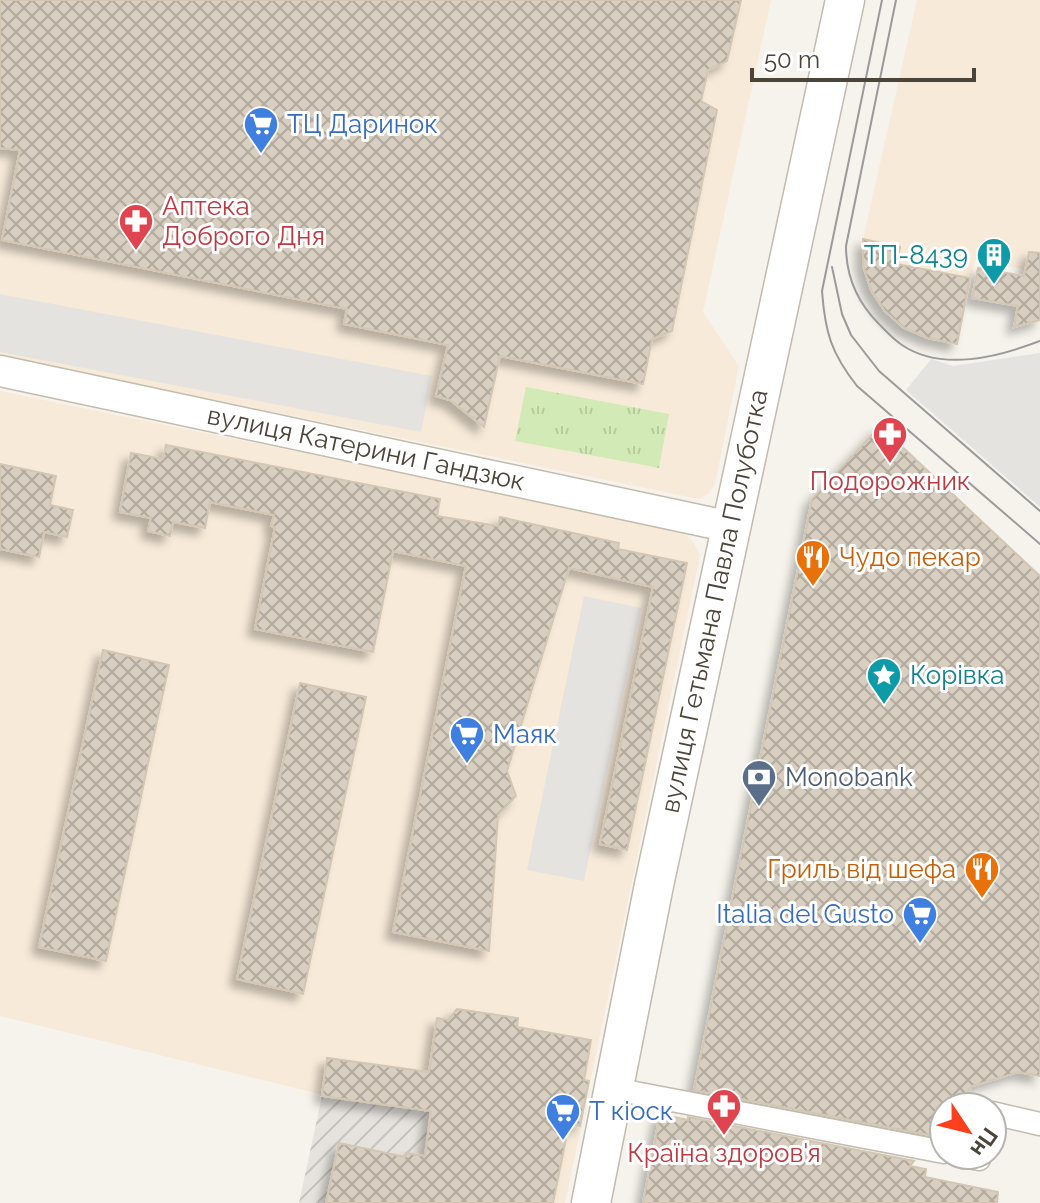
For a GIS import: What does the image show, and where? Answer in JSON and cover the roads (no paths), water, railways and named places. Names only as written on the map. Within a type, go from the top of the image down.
[{"type":"street","name":"вулиця Гетьмана Павла Полуботка","points":[[591,1203],[654,885],[845,0]]},
{"type":"street","name":"вулиця Катерини Гандзюк","points":[[0,371],[731,527]]},
{"type":"street","points":[[614,1089],[928,1149]]},
{"type":"street","points":[[1008,1117],[1040,1124]]},
{"type":"tram line","points":[[882,0],[822,291],[828,330],[835,352],[857,386],[1040,544]]},
{"type":"tram line","points":[[896,0],[846,246],[854,288],[865,307],[899,343],[935,358],[970,359],[1040,341]]},
{"type":"tram line","points":[[832,267],[842,314],[851,335],[879,371],[1040,511]]},
{"type":"place","name":"ТЦ Даринок","points":[[261,155]]},
{"type":"place","name":"Аптека Доброго Дня","points":[[136,252]]},
{"type":"place","name":"ТП-8439","points":[[994,286]]},
{"type":"place","name":"Подорожник","points":[[890,465]]},
{"type":"place","name":"Чудо пекар","points":[[813,588]]},
{"type":"place","name":"Корівка","points":[[884,706]]},
{"type":"place","name":"Маяк","points":[[467,765]]},
{"type":"place","name":"Monobank","points":[[759,808]]},
{"type":"place","name":"Гриль від шефа","points":[[982,900]]},
{"type":"place","name":"Italia del Gusto","points":[[920,945]]},
{"type":"place","name":"Країна здоров'я","points":[[724,1137]]},
{"type":"place","name":"Т кіоск","points":[[563,1142]]}]
